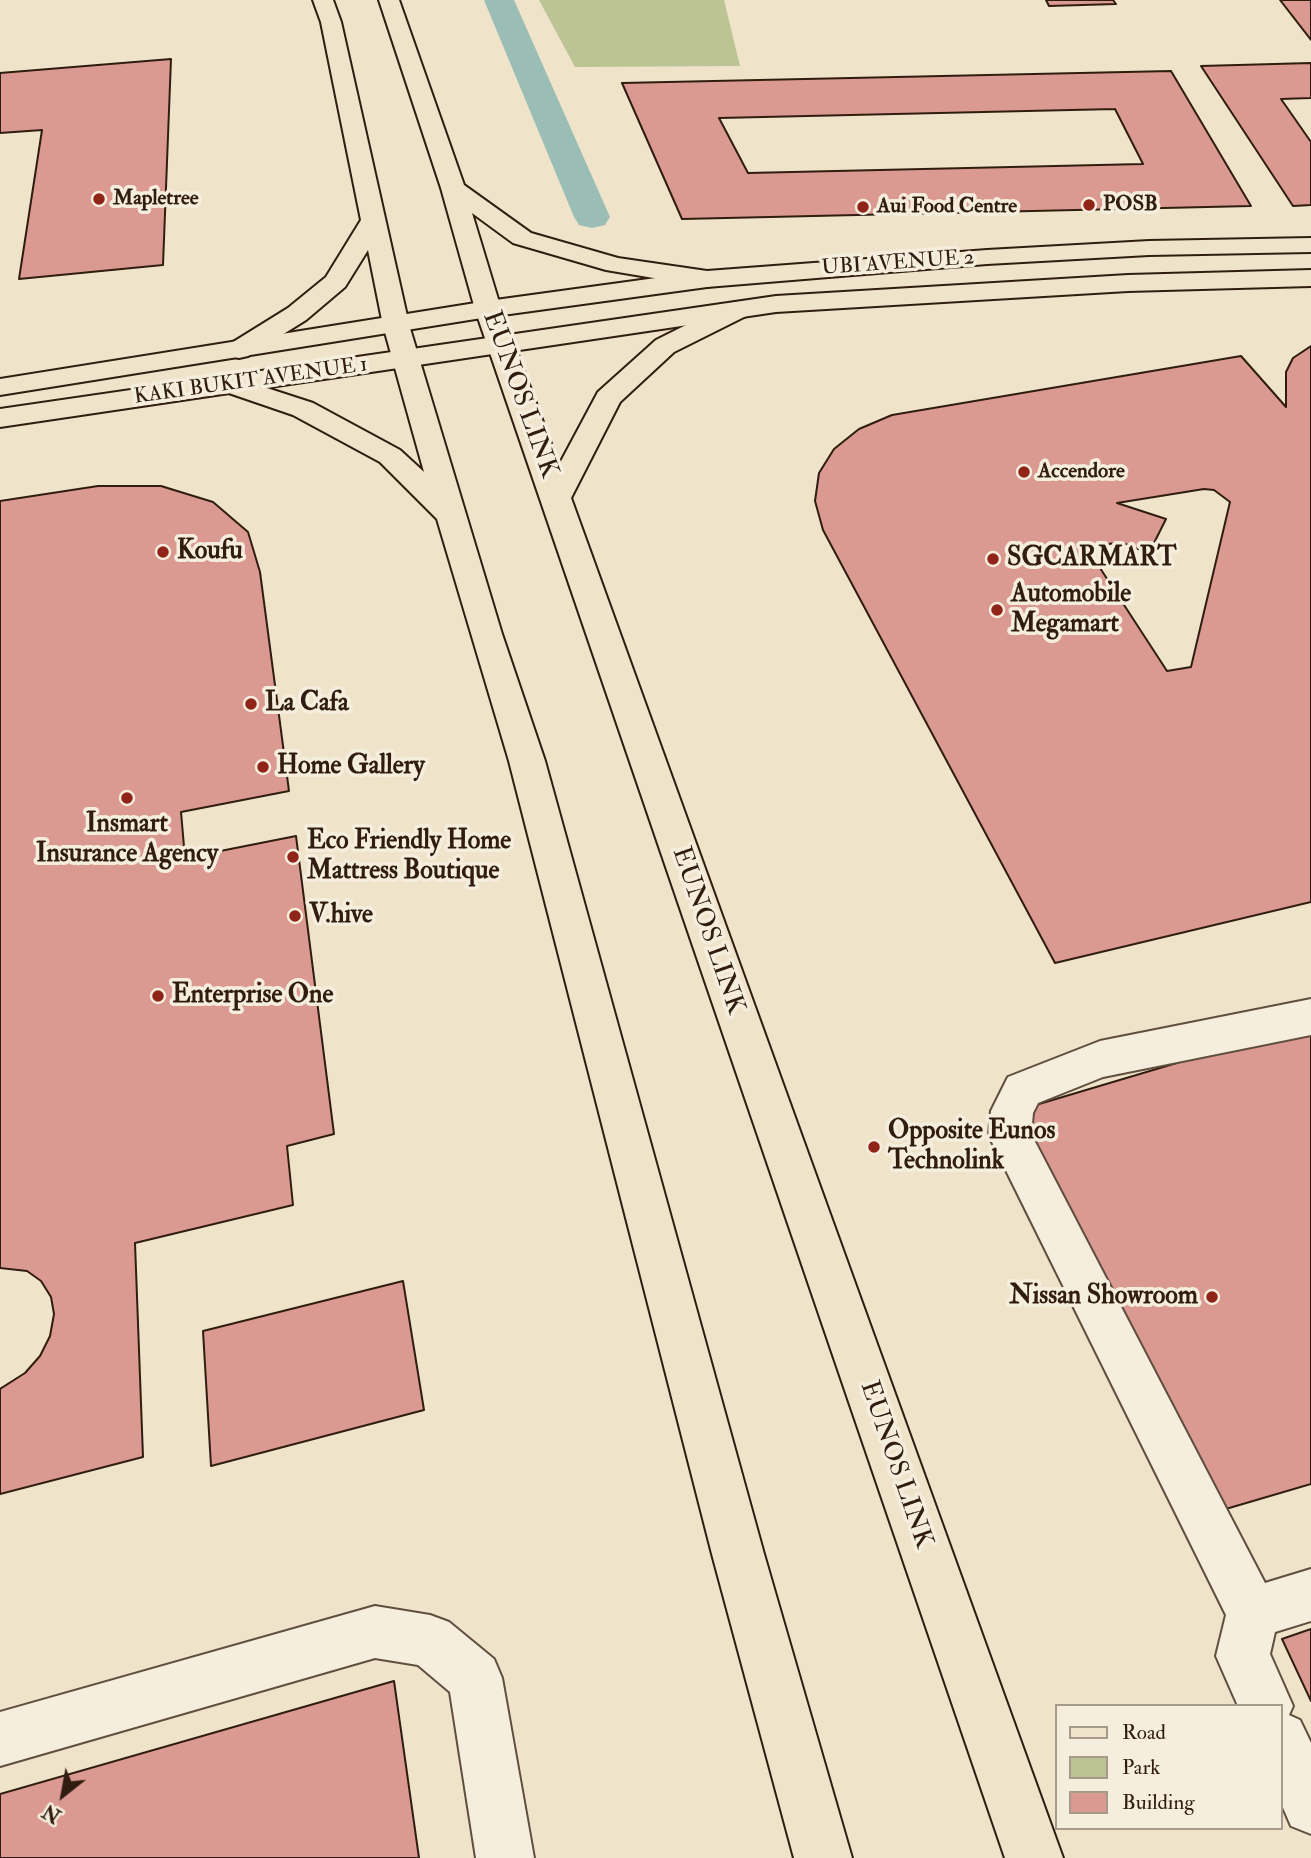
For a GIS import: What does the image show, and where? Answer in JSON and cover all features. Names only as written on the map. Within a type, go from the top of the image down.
[{"type":"main road","points":[[323,0],[331,22],[396,325],[450,514],[527,761],[738,1554],[823,1858]]},
{"type":"main road","name":"EUNOS LINK","points":[[389,0],[453,188],[488,309],[1034,1858]]},
{"type":"main road","points":[[453,188],[522,238],[615,265],[707,279]]},
{"type":"main road","points":[[240,349],[297,314],[337,282],[373,221]]},
{"type":"main road","name":"UBI AVENUE 2","points":[[488,309],[707,279],[987,257],[1149,248],[1311,245]]},
{"type":"main road","name":"UBI AVENUE 2","points":[[502,343],[776,304],[1114,284],[1311,278]]},
{"type":"main road","name":"KAKI BUKIT AVENUE 1","points":[[0,387],[488,309]]},
{"type":"main road","points":[[556,499],[608,398],[665,346],[737,310]]},
{"type":"main road","name":"KAKI BUKIT AVENUE 1","points":[[0,418],[408,360],[502,343]]},
{"type":"main road","points":[[233,385],[303,409],[390,456],[450,514]]},
{"type":"lane","points":[[1265,1704],[1244,1656],[1253,1613],[1010,1136],[1012,1111],[1023,1090],[1100,1059],[1311,1017]]},
{"type":"lane","points":[[1253,1613],[1311,1595]]},
{"type":"lane","points":[[0,1739],[374,1632],[430,1641],[475,1678],[505,1858]]},
{"type":"lane","points":[[1283,1743],[1311,1806]]},
{"type":"green space","points":[[539,0],[724,0],[740,66],[575,67]]},
{"type":"building","points":[[1046,0],[1113,0],[1116,4],[1049,6]]},
{"type":"building","points":[[1280,0],[1311,0],[1311,40]]},
{"type":"building","name":"Mapletree","points":[[171,59],[163,265],[19,279],[42,130],[0,133],[0,73]]},
{"type":"building","points":[[1311,63],[1311,98],[1281,99],[1311,142],[1311,205],[1293,206],[1201,66]]},
{"type":"building","points":[[1171,71],[1251,206],[682,219],[622,83]],"holes":[[[1115,109],[1143,164],[748,173],[719,118]]]},
{"type":"building","name":"Automobile Megamart","points":[[1311,346],[1311,902],[1055,963],[823,530],[815,501],[819,473],[834,449],[859,429],[892,415],[1241,356],[1286,407],[1286,372],[1293,358]],"holes":[[[1204,489],[1214,490],[1230,502],[1191,667],[1167,671],[1087,548],[1120,542],[1149,553],[1166,519],[1117,503]]]},
{"type":"building","name":"Enterprise One","points":[[98,486],[161,486],[213,502],[248,532],[260,572],[289,791],[181,812],[185,858],[296,836],[334,1134],[287,1146],[293,1205],[135,1243],[143,1457],[0,1494],[0,1389],[25,1373],[40,1356],[50,1336],[54,1314],[51,1297],[41,1281],[27,1271],[0,1268],[0,501]]},
{"type":"building","name":"Nissan Showroom","points":[[1311,1023],[1311,1484],[1219,1511],[1019,1110]]},
{"type":"building","points":[[403,1281],[424,1410],[211,1466],[203,1331]]},
{"type":"building","points":[[1311,1629],[1311,1701],[1282,1639]]},
{"type":"building","points":[[394,1681],[419,1858],[0,1858],[0,1794]]},
{"type":"waterway","points":[[499,0],[592,217]]},
{"type":"place","name":"Mapletree","points":[[99,199]]},
{"type":"place","name":"POSB","points":[[1089,205]]},
{"type":"place","name":"Aui Food Centre","points":[[863,207]]},
{"type":"place","name":"Accendore","points":[[1024,472]]},
{"type":"place","name":"Koufu","points":[[163,552]]},
{"type":"place","name":"SGCARMART","points":[[993,559]]},
{"type":"place","name":"Automobile Megamart","points":[[997,610]]},
{"type":"place","name":"La Cafa","points":[[251,704]]},
{"type":"place","name":"Home Gallery","points":[[263,767]]},
{"type":"place","name":"Insmart Insurance Agency","points":[[127,798]]},
{"type":"place","name":"Eco Friendly Home Mattress Boutique","points":[[293,857]]},
{"type":"place","name":"V.hive","points":[[295,916]]},
{"type":"place","name":"Enterprise One","points":[[158,996]]},
{"type":"place","name":"Opposite Eunos Technolink","points":[[874,1147]]},
{"type":"place","name":"Nissan Showroom","points":[[1212,1297]]}]
